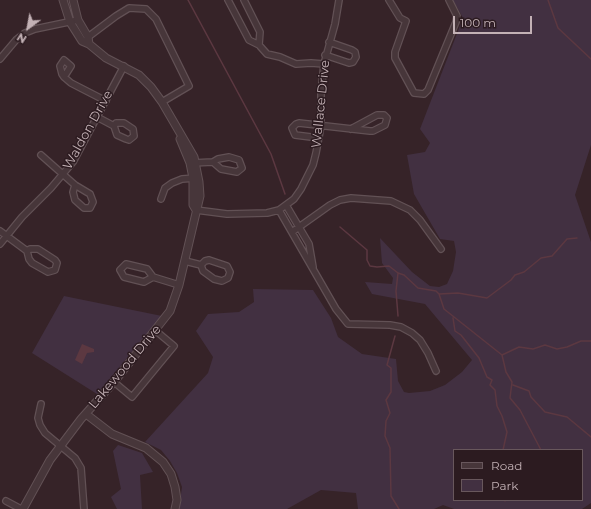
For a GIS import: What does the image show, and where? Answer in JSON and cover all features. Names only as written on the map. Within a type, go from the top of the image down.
[{"type":"street","name":"Lakewood Drive","points":[[63,0],[70,22],[82,41],[88,41]]},
{"type":"street","name":"Lakewood Drive","points":[[22,509],[45,469],[60,447],[156,331],[170,311],[180,284],[196,210],[199,206],[200,196],[193,163],[194,157],[162,102],[143,79],[124,66],[106,58],[88,41],[78,20],[73,0]]},
{"type":"street","points":[[228,0],[249,40],[259,45],[267,54],[280,57],[296,64],[311,62],[324,64]]},
{"type":"street","points":[[244,0],[260,32],[259,45]]},
{"type":"street","name":"Wallace Drive","points":[[196,210],[227,214],[267,213],[279,210],[294,199],[313,165],[321,126],[321,93],[325,55],[337,17],[339,0]]},
{"type":"street","points":[[389,0],[400,18],[406,21],[395,52],[395,58],[414,93],[424,94],[428,90],[456,22],[457,16],[449,0]]},
{"type":"street","points":[[88,41],[116,16],[129,8],[146,9],[156,19],[189,86],[162,102]]},
{"type":"street","points":[[0,58],[16,40],[25,33],[35,29],[78,20]]},
{"type":"street","points":[[325,55],[350,63],[353,62],[356,57],[355,52],[352,50],[329,42]]},
{"type":"street","name":"Waldon Drive","points":[[0,244],[63,175],[78,153],[124,66]]},
{"type":"street","points":[[64,77],[72,83],[106,101]]},
{"type":"street","points":[[319,138],[295,136],[292,128],[296,124],[299,124],[351,129],[373,131],[386,125],[387,118],[384,115],[377,115],[351,129]]},
{"type":"street","points":[[97,117],[114,126]]},
{"type":"street","points":[[41,155],[75,185]]},
{"type":"street","points":[[193,163],[213,162],[218,159],[237,159],[241,162],[242,168],[237,172],[222,169],[213,162]]},
{"type":"street","points":[[162,199],[165,188],[172,182],[182,179],[196,178]]},
{"type":"street","points":[[292,232],[330,205],[340,200],[351,198],[391,202],[410,210],[420,220],[441,249]]},
{"type":"street","points":[[286,205],[309,244],[314,271]]},
{"type":"street","points":[[279,210],[336,309],[348,324],[390,324],[401,327],[412,333],[420,340],[436,371]]},
{"type":"street","points":[[0,231],[27,251],[29,259],[32,263],[48,272],[55,270],[57,263],[55,260],[38,249],[30,249],[27,251]]},
{"type":"street","points":[[209,260],[225,264],[230,270],[229,276],[222,281],[214,279],[203,271],[201,265],[205,261],[209,260]]},
{"type":"street","points":[[185,261],[201,265]]},
{"type":"street","points":[[153,277],[144,282],[124,277],[120,270],[126,264],[147,269],[153,277],[180,284]]},
{"type":"street","points":[[114,382],[132,398],[174,346],[156,331]]},
{"type":"street","points":[[41,404],[38,418],[40,425],[45,433],[75,458],[81,468],[84,509]]},
{"type":"street","points":[[86,414],[112,434],[146,448],[163,462],[171,474],[175,487],[177,500],[175,509]]},
{"type":"street","points":[[6,501],[22,509]]},
{"type":"green space","points":[[453,0],[591,0],[591,145],[575,195],[591,242],[591,503],[582,509],[454,509],[443,505],[434,509],[358,509],[356,493],[321,490],[287,509],[179,509],[182,487],[177,473],[161,450],[145,442],[208,373],[213,357],[196,331],[208,314],[239,312],[254,302],[253,289],[313,290],[331,318],[338,337],[362,354],[396,359],[398,381],[404,392],[430,391],[445,385],[462,372],[472,360],[425,304],[372,294],[365,282],[392,284],[393,278],[382,263],[380,238],[412,272],[430,286],[439,287],[447,284],[453,271],[456,252],[454,241],[440,239],[414,194],[407,155],[425,152],[430,143],[420,129],[463,18]]},
{"type":"green space","points":[[64,296],[162,316],[97,394],[32,353]]},
{"type":"green space","points":[[118,445],[142,453],[153,472],[140,475],[142,509],[117,509],[111,497],[121,489],[113,451]]},
{"type":"shaded area","points":[[82,344],[94,349],[94,352],[87,353],[82,364],[75,360]]},
{"type":"waterway","points":[[188,0],[271,154],[285,194]]},
{"type":"waterway","points":[[548,0],[558,28],[591,59]]},
{"type":"waterway","points":[[340,227],[367,250],[367,260],[370,266],[389,266],[398,273],[404,275],[418,288],[436,291],[439,294],[444,309],[502,355],[506,372],[512,382],[510,398],[520,410],[540,449]]},
{"type":"waterway","points":[[439,294],[458,293],[487,298],[511,280],[515,275],[524,272],[541,258],[552,256],[567,239],[577,238]]},
{"type":"waterway","points":[[398,273],[396,291],[398,316]]},
{"type":"waterway","points":[[453,318],[455,331],[461,335],[479,358],[487,377],[492,380],[490,385],[495,390],[497,406],[507,432],[503,449]]},
{"type":"waterway","points":[[395,336],[387,365],[391,368],[391,392],[386,400],[390,413],[386,421],[385,436],[390,448],[391,496],[399,509]]},
{"type":"waterway","points":[[502,355],[519,347],[533,349],[545,345],[557,349],[567,347],[581,341],[591,341]]},
{"type":"waterway","points":[[513,385],[529,391],[531,397],[545,412],[567,417],[591,437]]}]
